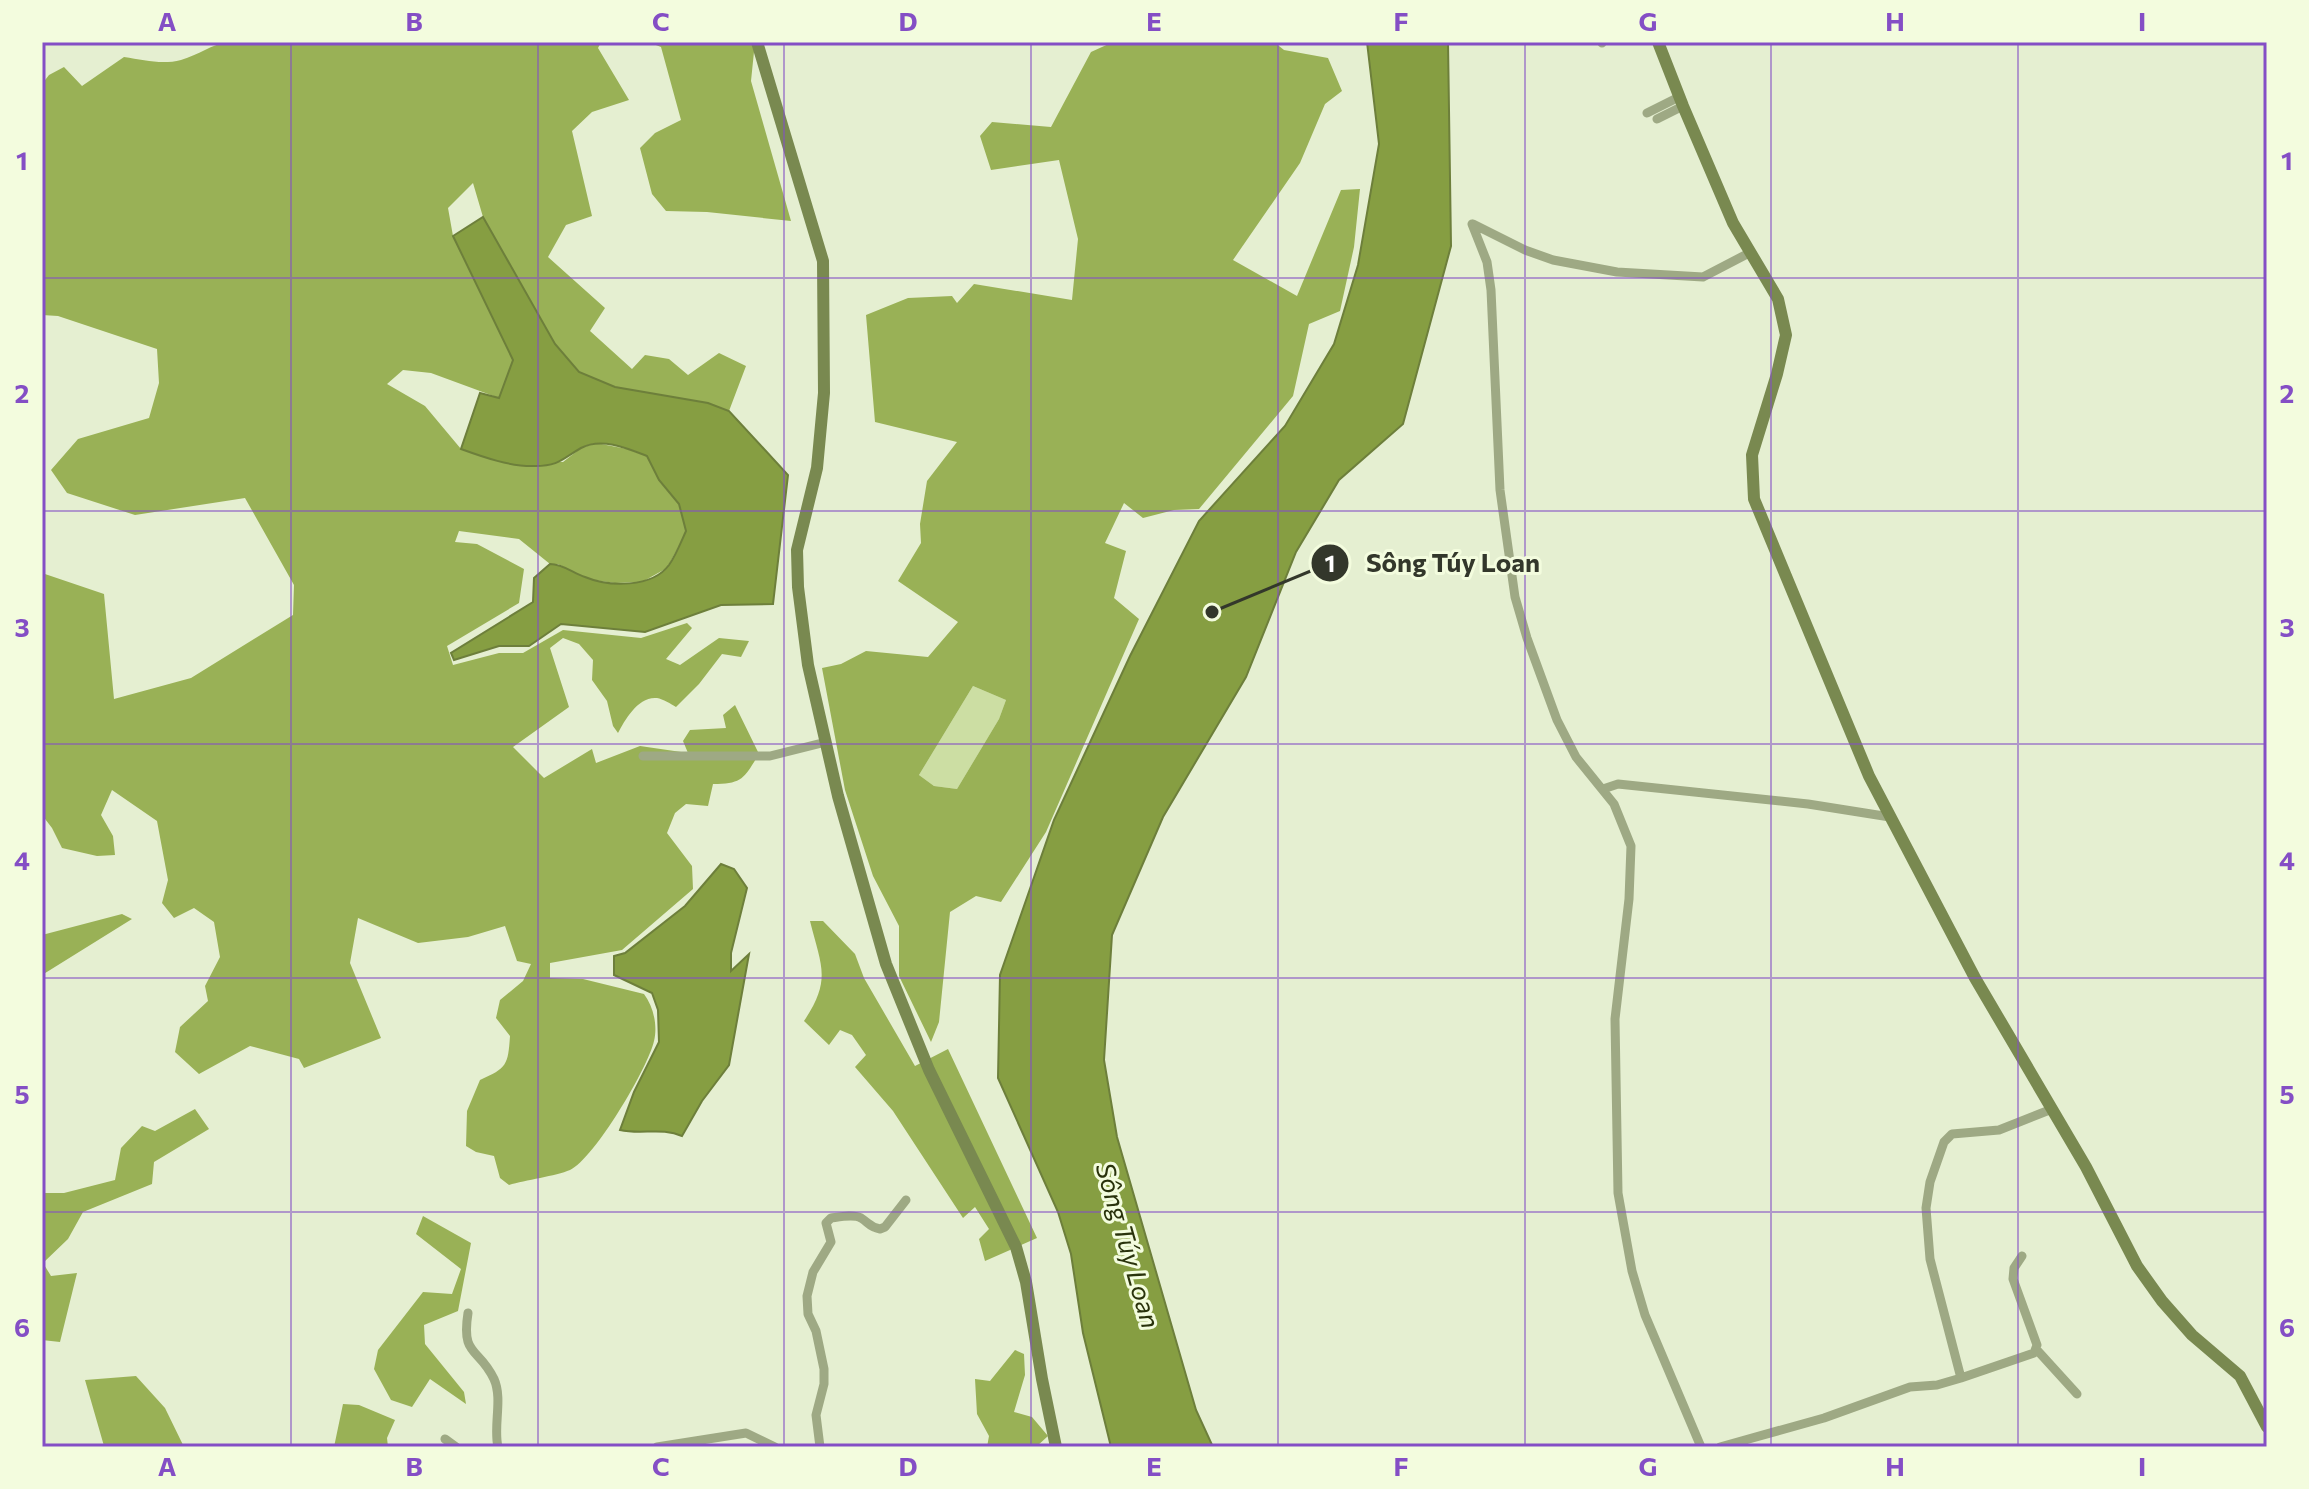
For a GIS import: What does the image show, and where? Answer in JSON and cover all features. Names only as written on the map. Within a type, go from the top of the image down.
[{"type":"street","points":[[1658,42],[1733,223],[1778,299],[1786,335],[1752,455],[1754,499],[1869,776],[1975,978],[2086,1167],[2137,1266],[2192,1335],[2240,1376],[2267,1427]]},
{"type":"street","points":[[760,45],[823,261],[824,393],[817,468],[797,550],[798,587],[808,665],[863,890],[886,964],[929,1070],[1016,1247],[1026,1282],[1055,1447]]},
{"type":"street","points":[[1647,113],[1681,102]]},
{"type":"street","points":[[1657,119],[1681,102]]},
{"type":"street","points":[[1701,1447],[1645,1315],[1632,1271],[1618,1193],[1615,1019],[1629,899],[1631,846],[1614,804],[1576,757],[1557,720],[1515,597],[1500,490],[1491,290],[1483,249],[1472,224],[1553,260],[1617,272],[1703,277],[1751,252]]},
{"type":"street","points":[[643,756],[770,756],[826,742]]},
{"type":"street","points":[[1603,789],[1618,784],[1632,785],[1808,804],[1890,817]]},
{"type":"street","points":[[1961,1378],[1930,1259],[1926,1208],[1930,1182],[1944,1142],[1952,1134],[1999,1130],[2052,1109]]},
{"type":"street","points":[[820,1447],[816,1415],[824,1384],[824,1369],[816,1331],[808,1314],[807,1296],[813,1272],[831,1242],[826,1223],[831,1218],[855,1216],[869,1227],[880,1229],[906,1200]]},
{"type":"street","points":[[2022,1256],[2014,1268],[2013,1279],[2037,1350],[2077,1394]]},
{"type":"street","points":[[468,1313],[468,1346],[494,1379],[498,1447]]},
{"type":"street","points":[[1720,1447],[1824,1418],[1910,1387],[1937,1385],[1961,1378],[2037,1350]]},
{"type":"street","points":[[657,1447],[746,1433],[775,1447]]},
{"type":"street","points":[[445,1439],[456,1447]]},
{"type":"shaded area","points":[[229,42],[601,42],[598,48],[629,100],[592,112],[572,131],[592,216],[566,225],[548,257],[605,308],[590,331],[632,369],[645,355],[669,359],[688,375],[719,353],[746,366],[729,411],[707,403],[615,387],[579,372],[555,344],[483,217],[473,183],[448,208],[453,236],[513,360],[499,398],[431,373],[403,370],[387,384],[425,406],[461,449],[487,458],[563,462],[581,448],[596,443],[647,456],[659,480],[679,504],[687,531],[667,568],[642,582],[615,583],[587,579],[558,564],[550,564],[519,539],[459,531],[455,542],[477,544],[524,569],[519,603],[447,646],[453,665],[499,653],[523,653],[563,630],[641,638],[687,623],[692,628],[666,659],[680,665],[719,638],[749,641],[741,657],[722,654],[676,707],[664,700],[650,698],[633,710],[618,733],[613,726],[607,701],[592,680],[593,660],[579,644],[563,638],[550,648],[569,707],[513,747],[544,778],[592,749],[596,763],[640,746],[688,753],[683,741],[690,730],[726,728],[723,715],[735,705],[759,754],[742,778],[731,783],[713,784],[708,806],[686,804],[675,813],[667,833],[692,866],[693,889],[622,950],[550,963],[550,978],[583,979],[644,994],[655,1022],[650,1054],[619,1112],[592,1149],[580,1162],[564,1172],[509,1185],[500,1178],[494,1156],[466,1146],[467,1111],[480,1080],[496,1072],[507,1060],[510,1036],[496,1018],[500,1000],[523,981],[531,964],[517,961],[505,926],[468,937],[418,943],[358,918],[350,963],[381,1038],[304,1068],[299,1059],[250,1046],[199,1074],[175,1052],[180,1027],[208,1001],[205,986],[220,957],[214,922],[194,908],[174,918],[162,903],[168,880],[157,821],[112,790],[101,815],[113,836],[115,855],[97,856],[62,848],[42,815],[42,573],[104,594],[114,699],[191,678],[293,615],[294,585],[245,498],[135,515],[67,493],[51,470],[78,439],[149,418],[159,383],[157,349],[58,316],[42,315],[42,84],[49,75],[64,67],[82,86],[124,57],[153,62],[174,61]]},
{"type":"shaded area","points":[[648,42],[755,42],[751,81],[791,221],[666,211],[652,194],[640,148],[655,133],[681,120],[661,47]]},
{"type":"shaded area","points":[[1113,42],[1274,42],[1284,50],[1328,58],[1342,91],[1325,104],[1300,163],[1233,260],[1297,296],[1341,190],[1360,189],[1354,247],[1340,311],[1309,324],[1293,396],[1199,509],[1174,510],[1143,518],[1124,503],[1105,543],[1126,551],[1114,598],[1139,619],[1046,832],[1001,902],[976,896],[950,912],[939,1022],[931,1042],[899,976],[899,926],[873,876],[845,790],[822,668],[841,664],[866,651],[928,657],[958,622],[898,581],[921,543],[920,524],[927,481],[957,442],[875,422],[866,315],[908,298],[952,296],[957,303],[974,284],[1072,300],[1078,239],[1059,160],[991,170],[980,136],[992,122],[1051,127],[1091,52]],"holes":[[[973,686],[1006,700],[999,719],[957,789],[934,786],[919,775]]]},
{"type":"shaded area","points":[[973,686],[1006,700],[999,719],[957,789],[934,786],[919,775]]},
{"type":"shaded area","points":[[122,914],[132,919],[42,975],[42,935]]},
{"type":"shaded area","points":[[810,921],[823,921],[855,954],[864,978],[915,1066],[948,1049],[1037,1238],[985,1261],[979,1239],[989,1229],[975,1207],[963,1218],[893,1111],[855,1067],[866,1055],[852,1035],[840,1030],[829,1045],[804,1021],[818,994],[822,972]]},
{"type":"shaded area","points":[[195,1109],[209,1129],[154,1162],[152,1184],[83,1212],[68,1239],[43,1263],[51,1276],[77,1273],[60,1342],[42,1340],[42,1193],[64,1193],[115,1180],[121,1148],[142,1126],[155,1131]]},
{"type":"shaded area","points":[[423,1216],[471,1243],[458,1311],[424,1325],[425,1344],[464,1392],[466,1404],[430,1379],[412,1407],[391,1400],[374,1369],[378,1350],[423,1292],[452,1294],[461,1269],[416,1234]]},
{"type":"shaded area","points":[[1015,1350],[1024,1354],[1025,1375],[1014,1412],[1032,1417],[1048,1436],[1036,1447],[987,1447],[989,1436],[977,1414],[975,1379],[990,1381]]},
{"type":"shaded area","points":[[136,1376],[165,1408],[184,1447],[89,1447],[104,1446],[85,1380]]},
{"type":"shaded area","points":[[343,1404],[359,1405],[395,1420],[387,1438],[388,1447],[334,1447]]},
{"type":"water","points":[[1367,42],[1448,42],[1451,246],[1403,424],[1339,480],[1296,552],[1246,677],[1163,817],[1112,935],[1104,1060],[1117,1137],[1196,1410],[1213,1447],[1111,1447],[1083,1333],[1071,1254],[1058,1212],[998,1078],[1000,975],[1054,820],[1130,656],[1199,521],[1285,426],[1334,344],[1358,265],[1379,144]]},
{"type":"water","points":[[483,217],[555,344],[579,372],[615,387],[708,403],[729,411],[788,475],[773,604],[721,605],[645,632],[561,624],[529,646],[499,646],[454,660],[451,653],[533,602],[534,578],[550,564],[606,583],[641,582],[661,573],[669,565],[686,531],[679,504],[659,480],[647,456],[631,450],[597,443],[555,463],[526,466],[461,449],[480,393],[499,398],[513,360],[453,236]]},
{"type":"water","points":[[721,864],[734,869],[747,888],[731,953],[731,971],[749,954],[729,1065],[702,1101],[682,1136],[667,1132],[620,1130],[634,1092],[659,1042],[658,1010],[652,993],[614,975],[614,956],[625,953],[685,906]]},
{"type":"place","name":"Sông Túy Loan","points":[[1212,612]]}]
